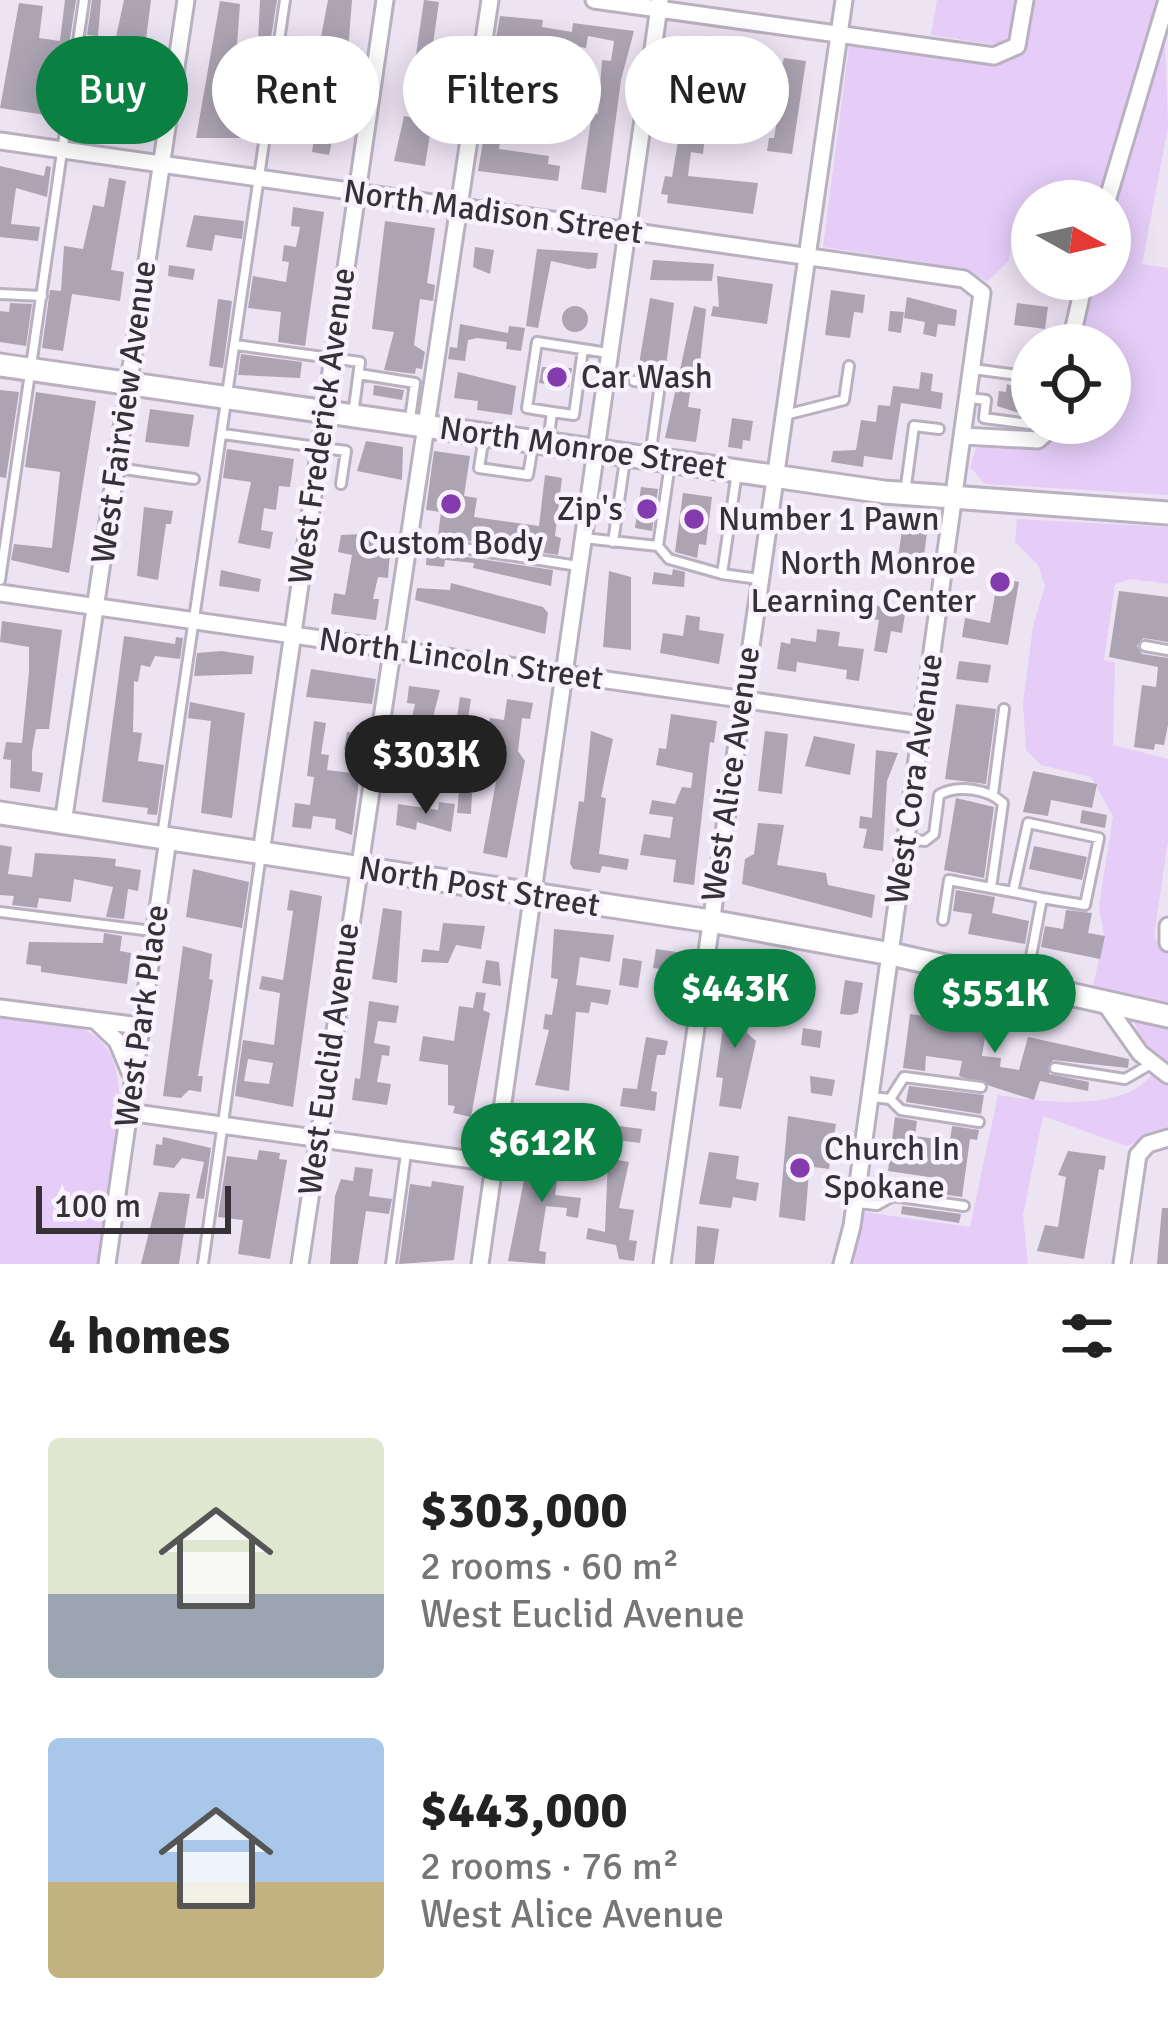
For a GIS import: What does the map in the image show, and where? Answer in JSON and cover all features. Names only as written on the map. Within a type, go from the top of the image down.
[{"type":"street","name":"West Fairview Avenue","points":[[64,823],[186,0]]},
{"type":"street","name":"West Frederick Avenue","points":[[261,853],[385,0]]},
{"type":"street","name":"West Euclid Avenue","points":[[300,1264],[412,540],[419,425],[460,207],[490,0]]},
{"type":"street","points":[[594,0],[659,5],[994,56],[1010,52],[1019,38],[1025,0]]},
{"type":"street","name":"West Alice Avenue","points":[[662,1264],[844,0]]},
{"type":"street","points":[[1113,180],[1167,0]]},
{"type":"street","points":[[480,1264],[659,5]]},
{"type":"street","name":"North Madison Street","points":[[0,142],[964,279],[982,293]]},
{"type":"street","name":"West Cora Avenue","points":[[842,1264],[891,954],[982,293]]},
{"type":"street","name":"North Monroe Street","points":[[0,365],[904,494],[1168,513]]},
{"type":"street","points":[[963,436],[1011,439]]},
{"type":"street","name":"North Lincoln Street","points":[[0,593],[921,725]]},
{"type":"street","name":"North Post Street","points":[[0,814],[710,921],[891,954],[1168,1016]]},
{"type":"street","name":"West Park Place","points":[[107,1264],[165,838]]},
{"type":"street","points":[[1168,926],[1168,944]]},
{"type":"street","points":[[1104,1002],[1151,1064],[1168,1075]]},
{"type":"street","points":[[0,1008],[140,1026]]},
{"type":"street","points":[[96,1021],[117,1041],[133,1079]]},
{"type":"street","points":[[128,1112],[494,1163]]},
{"type":"street","points":[[1122,1264],[1138,1154],[1145,1146],[1168,1138]]},
{"type":"lane","points":[[0,580],[84,0]]},
{"type":"lane","points":[[165,838],[285,0]]},
{"type":"lane","points":[[0,294],[42,296]]},
{"type":"lane","points":[[584,349],[574,415],[527,409],[537,342],[584,349],[610,353]]},
{"type":"lane","points":[[236,345],[360,362],[353,416]]},
{"type":"lane","points":[[783,415],[844,400],[849,366]]},
{"type":"lane","points":[[972,368],[1011,374]]},
{"type":"lane","points":[[359,374],[416,382],[419,425]]},
{"type":"lane","points":[[634,381],[660,384],[658,546],[668,559],[759,579]]},
{"type":"lane","points":[[968,398],[986,400],[984,418],[1011,422]]},
{"type":"lane","points":[[484,434],[479,468],[528,475],[553,412]]},
{"type":"lane","points":[[904,494],[914,426],[939,429]]},
{"type":"lane","points":[[223,434],[346,451],[341,484]]},
{"type":"lane","points":[[613,542],[625,455]]},
{"type":"lane","points":[[116,467],[194,479]]},
{"type":"lane","points":[[722,574],[737,471]]},
{"type":"lane","points":[[583,538],[658,546]]},
{"type":"lane","points":[[412,540],[578,566]]},
{"type":"lane","points":[[1145,646],[1168,650]]},
{"type":"lane","points":[[993,794],[1004,709]]},
{"type":"lane","points":[[906,838],[926,841],[934,833],[940,795],[951,788],[993,794],[1003,802],[991,888]]},
{"type":"lane","points":[[943,920],[949,880],[1042,898],[1085,905],[1099,838],[1028,823],[1013,892]]},
{"type":"lane","points":[[202,1264],[261,853]]},
{"type":"lane","points":[[1026,984],[1042,898]]},
{"type":"lane","points":[[0,912],[154,932]]},
{"type":"lane","points":[[1055,1068],[1125,1079],[1151,1064]]},
{"type":"lane","points":[[890,1099],[904,1076],[981,1087]]},
{"type":"lane","points":[[870,1097],[890,1099],[901,1110],[979,1122]]},
{"type":"lane","points":[[391,1264],[407,1151]]},
{"type":"lane","points":[[855,1203],[877,1205],[893,1196],[964,1206]]},
{"type":"shaded area","points":[[937,0],[1018,0],[1010,42],[1003,46],[931,35]]},
{"type":"shaded area","points":[[1034,0],[1162,0],[1106,180],[1011,180],[1009,260],[987,282],[968,269],[823,247],[849,46],[1010,61],[1026,46]]},
{"type":"shaded area","points":[[1165,39],[1168,127],[1142,264],[1168,268],[1168,495],[985,484],[970,467],[976,448],[1131,444],[1131,324],[1081,324],[1087,300],[1131,300],[1131,180],[1121,180]]},
{"type":"shaded area","points":[[1017,519],[1168,527],[1168,584],[1130,579],[1115,584],[1104,660],[1115,663],[1113,745],[1168,759],[1168,840],[1154,937],[1168,954],[1168,1002],[1093,986],[1104,937],[1099,906],[1113,816],[1091,777],[1041,765],[1026,750],[1023,703],[1033,627],[1045,586],[1038,565],[1015,542]]},
{"type":"shaded area","points":[[0,1016],[70,1024],[91,1033],[108,1050],[117,1075],[119,1140],[98,1264],[0,1264]]},
{"type":"shaded area","points":[[1133,1018],[1168,1023],[1168,1131],[1126,1146],[1043,1116],[1023,1215],[1028,1264],[853,1264],[864,1212],[970,1227],[998,1095],[1088,1101],[1111,1098],[1148,1079],[1158,1061],[1141,1041]]},
{"type":"building","points":[[65,0],[76,0],[70,36],[61,36]]},
{"type":"building","points":[[92,0],[101,0],[98,36],[87,35]]},
{"type":"building","points":[[124,0],[151,0],[146,36],[116,36]]},
{"type":"building","points":[[260,0],[277,0],[271,36],[258,36]]},
{"type":"building","points":[[328,0],[352,0],[349,36],[321,36]]},
{"type":"building","points":[[424,0],[439,2],[434,36],[419,36]]},
{"type":"building","points":[[220,1],[240,4],[238,36],[214,36]]},
{"type":"building","points":[[19,3],[43,6],[36,36],[36,114],[0,108]]},
{"type":"building","points":[[500,16],[543,20],[542,27],[572,32],[573,23],[634,31],[633,36],[625,36],[606,193],[581,189],[588,144],[601,144],[602,60],[611,61],[614,41],[601,36],[496,36]]},
{"type":"building","points":[[212,47],[212,138],[196,138]]},
{"type":"building","points":[[789,59],[806,61],[792,154],[767,151],[768,144],[789,144]]},
{"type":"building","points":[[403,120],[403,144],[428,144],[425,166],[394,161]]},
{"type":"building","points":[[313,144],[331,144],[329,155],[312,152]]},
{"type":"building","points":[[482,144],[549,156],[548,164],[560,166],[558,181],[478,171]]},
{"type":"building","points":[[678,144],[704,144],[703,154],[691,152],[688,176],[758,183],[753,214],[667,203],[668,195],[661,194],[665,176],[672,177]]},
{"type":"building","points":[[0,166],[44,176],[46,166],[51,167],[47,197],[16,188],[11,224],[40,227],[38,241],[0,237]]},
{"type":"building","points":[[109,178],[126,181],[111,270],[124,272],[120,301],[72,294],[63,351],[42,348],[50,290],[61,291],[64,246],[83,249],[93,205],[104,207]]},
{"type":"building","points":[[293,207],[324,212],[305,346],[278,342],[281,312],[248,308],[253,276],[286,282],[289,262],[282,261],[284,245],[296,247],[300,227],[291,226]]},
{"type":"building","points":[[194,215],[244,221],[242,239],[215,235],[212,251],[186,247]]},
{"type":"building","points":[[385,221],[435,228],[427,283],[435,285],[433,301],[420,299],[414,345],[425,352],[422,369],[416,368],[415,374],[384,370],[394,332],[372,329]]},
{"type":"building","points":[[475,247],[494,250],[490,274],[473,267]]},
{"type":"building","points":[[537,249],[598,253],[596,268],[551,261],[538,328],[526,326]]},
{"type":"building","points":[[653,260],[714,264],[712,281],[650,280]]},
{"type":"building","points":[[169,265],[195,269],[193,280],[168,276]]},
{"type":"building","points":[[717,276],[773,284],[767,324],[711,316],[713,306],[719,307]]},
{"type":"building","points":[[831,290],[865,295],[863,313],[854,312],[850,338],[825,335]]},
{"type":"building","points":[[907,297],[957,310],[955,326],[938,324],[936,337],[923,334],[925,322],[904,318]]},
{"type":"building","points":[[650,298],[674,303],[665,374],[638,370]]},
{"type":"building","points":[[218,299],[232,301],[223,368],[209,366]]},
{"type":"building","points":[[10,303],[32,304],[26,346],[0,342],[0,311],[9,312]]},
{"type":"building","points":[[1017,303],[1048,307],[1046,324],[1014,324]]},
{"type":"building","points":[[575,306],[588,319],[575,332],[562,319]]},
{"type":"building","points":[[694,306],[706,309],[698,381],[692,380],[688,407],[701,409],[696,442],[665,438]]},
{"type":"building","points":[[890,311],[904,312],[901,333],[888,331]]},
{"type":"building","points":[[460,324],[508,333],[509,326],[525,328],[521,351],[506,349],[507,342],[477,338],[468,340],[465,361],[448,359],[450,347],[457,348]]},
{"type":"building","points":[[241,354],[302,362],[300,378],[238,375]]},
{"type":"building","points":[[542,367],[572,368],[569,387],[539,383]]},
{"type":"building","points":[[458,372],[516,386],[512,415],[477,410],[478,401],[454,398]]},
{"type":"building","points":[[921,372],[933,374],[931,391],[943,393],[941,409],[901,403],[892,460],[864,456],[863,467],[831,462],[833,451],[856,450],[861,420],[876,422],[878,405],[890,406],[893,386],[919,389]]},
{"type":"building","points":[[1007,384],[1011,385],[1011,410],[997,406],[999,391],[1006,392]]},
{"type":"building","points":[[374,385],[404,390],[402,400],[373,395]]},
{"type":"building","points":[[0,390],[19,392],[6,478],[0,477]]},
{"type":"building","points":[[36,392],[96,401],[69,573],[11,560],[14,544],[52,548],[60,472],[25,467]]},
{"type":"building","points":[[150,409],[194,415],[189,447],[145,442]]},
{"type":"building","points":[[732,418],[753,421],[750,441],[743,440],[742,449],[728,447]]},
{"type":"building","points":[[366,441],[403,447],[402,480],[357,471]]},
{"type":"building","points":[[227,449],[294,459],[290,487],[279,486],[276,510],[264,508],[261,530],[273,532],[270,549],[238,543],[251,482],[223,478]]},
{"type":"building","name":"Custom Body","points":[[434,451],[470,456],[464,496],[477,498],[474,517],[539,526],[545,475],[562,478],[555,536],[561,538],[558,555],[438,536],[441,512],[426,510]]},
{"type":"building","name":"Zip's","points":[[641,487],[658,489],[652,531],[635,528]]},
{"type":"building","name":"Number 1 Pawn","points":[[683,493],[712,497],[706,545],[699,544],[697,558],[675,552]]},
{"type":"building","points":[[144,507],[173,511],[171,524],[166,524],[158,580],[137,576]]},
{"type":"building","points":[[902,530],[927,534],[923,562],[898,558]]},
{"type":"building","points":[[341,535],[380,537],[379,548],[390,550],[388,578],[378,577],[373,599],[379,599],[376,620],[331,614],[334,593],[345,595],[352,555],[338,552]]},
{"type":"building","points":[[427,551],[553,570],[551,586],[473,568],[474,563],[445,560],[444,567],[426,565]]},
{"type":"building","points":[[673,569],[685,572],[684,587],[652,584],[654,572],[672,575]]},
{"type":"building","points":[[221,570],[261,579],[259,592],[219,586]]},
{"type":"building","points":[[609,571],[631,577],[631,650],[603,647]]},
{"type":"building","points":[[998,578],[1019,582],[1008,645],[962,637],[965,618],[990,623]]},
{"type":"building","points":[[451,583],[543,607],[548,613],[545,634],[415,600],[417,588],[450,590]]},
{"type":"building","points":[[1119,591],[1168,597],[1168,642],[1143,638],[1137,646],[1142,654],[1168,658],[1168,725],[1164,745],[1155,744],[1154,750],[1134,747],[1142,685],[1156,687],[1158,667],[1109,657]]},
{"type":"building","points":[[864,602],[905,614],[902,633],[891,631],[887,653],[874,651],[879,620],[862,618]]},
{"type":"building","points":[[686,615],[700,617],[699,630],[724,634],[719,664],[660,653],[663,633],[683,636]]},
{"type":"building","points":[[2,621],[62,630],[49,729],[36,729],[32,752],[32,771],[43,773],[40,792],[10,788],[11,760],[3,759],[6,742],[22,743],[29,647],[0,642]]},
{"type":"building","points":[[817,629],[840,632],[838,646],[864,649],[859,681],[846,679],[847,670],[797,662],[796,672],[777,669],[781,642],[790,644],[791,638],[816,642]]},
{"type":"building","points":[[124,636],[175,644],[176,637],[183,638],[180,659],[155,656],[150,667],[141,665],[138,682],[134,681],[133,732],[142,733],[138,761],[164,765],[157,815],[147,814],[148,808],[102,802]]},
{"type":"building","points":[[197,653],[254,656],[252,674],[194,676]]},
{"type":"building","points":[[959,661],[991,665],[988,683],[956,679]]},
{"type":"building","points":[[311,669],[376,679],[372,704],[306,697]]},
{"type":"building","points":[[409,686],[440,690],[427,740],[453,744],[460,697],[471,699],[466,731],[488,734],[490,718],[504,720],[507,699],[533,703],[530,719],[522,718],[518,751],[525,761],[507,858],[483,853],[499,765],[491,761],[493,744],[466,741],[461,769],[430,764],[428,781],[399,776],[415,704],[407,703]]},
{"type":"building","points":[[190,702],[245,713],[232,818],[201,813],[211,721],[188,718]]},
{"type":"building","points":[[956,704],[996,709],[986,784],[945,779]]},
{"type":"building","points":[[671,714],[717,721],[714,743],[710,742],[694,885],[673,882],[676,860],[640,855],[644,834],[670,838],[673,817],[649,814],[652,800],[675,804],[682,787],[691,788],[693,773],[656,765],[659,748],[666,749]]},
{"type":"building","points":[[314,721],[326,723],[321,754],[329,755],[327,770],[360,774],[352,835],[335,829],[336,819],[313,816],[311,829],[292,827],[295,803],[310,805],[314,777],[307,776]]},
{"type":"building","points":[[591,731],[613,739],[601,797],[606,798],[599,854],[629,859],[627,870],[602,866],[600,873],[573,869],[570,863],[579,801],[584,802]]},
{"type":"building","points":[[765,731],[788,734],[782,794],[758,791]]},
{"type":"building","points":[[347,732],[364,734],[361,753],[344,750]]},
{"type":"building","points":[[814,736],[855,744],[850,775],[805,766]]},
{"type":"building","points":[[876,750],[898,753],[887,781],[883,851],[863,848],[867,829],[859,828],[860,816],[872,818]]},
{"type":"building","points":[[1033,771],[1097,784],[1092,808],[1051,800],[1048,816],[1023,812]]},
{"type":"building","points":[[459,791],[472,793],[471,814],[457,813]]},
{"type":"building","points":[[956,798],[994,807],[984,878],[944,870]]},
{"type":"building","points":[[439,802],[455,804],[451,832],[417,822],[416,830],[396,825],[398,804],[438,810]]},
{"type":"building","points":[[1082,810],[1107,815],[1105,828],[1080,823]]},
{"type":"building","points":[[758,823],[784,825],[777,865],[826,873],[828,885],[875,895],[872,918],[742,884],[745,859],[754,854]]},
{"type":"building","points":[[0,845],[12,847],[8,874],[32,877],[35,853],[116,859],[115,866],[141,870],[138,891],[128,889],[124,919],[106,917],[113,887],[74,879],[71,902],[39,898],[37,908],[12,905],[14,896],[0,895]]},
{"type":"building","points":[[1034,846],[1087,857],[1082,880],[1029,869]]},
{"type":"building","points":[[193,869],[249,882],[242,928],[186,917]]},
{"type":"building","points":[[290,890],[322,896],[293,1107],[235,1096],[243,1040],[274,1045],[280,993],[259,989],[262,976],[283,980],[293,911],[287,910]],"holes":[[[248,1059],[273,1063],[269,1084],[244,1081]]]},
{"type":"building","points":[[956,890],[995,897],[992,913],[1029,921],[1025,944],[968,934],[972,914],[953,911]]},
{"type":"building","points":[[383,908],[402,911],[397,983],[372,979]]},
{"type":"building","points":[[1066,910],[1092,913],[1088,933],[1105,936],[1100,959],[1041,947],[1045,926],[1063,929]]},
{"type":"building","points":[[443,923],[485,926],[481,949],[456,945],[448,963],[421,962],[423,949],[439,951]]},
{"type":"building","points":[[554,929],[614,935],[610,962],[580,957],[576,985],[611,990],[608,1005],[591,1002],[589,1013],[576,1012],[569,1091],[535,1085],[549,1030],[543,1029],[545,1014],[552,1015],[558,979],[551,978]]},
{"type":"building","points":[[104,933],[122,936],[120,951],[131,953],[127,984],[41,972],[41,966],[26,964],[29,942],[103,943]]},
{"type":"building","points":[[183,946],[212,954],[209,979],[213,980],[198,1076],[203,1076],[201,1092],[189,1090],[181,1098],[163,1096]]},
{"type":"building","points":[[656,949],[683,953],[671,1000],[657,998],[662,969],[653,968]]},
{"type":"building","points":[[738,953],[759,956],[756,977],[735,974]]},
{"type":"building","points":[[623,958],[642,961],[638,988],[619,985]]},
{"type":"building","points":[[486,960],[499,962],[501,986],[482,983]]},
{"type":"building","points":[[845,980],[863,983],[858,1013],[840,1014]]},
{"type":"building","points":[[476,992],[486,993],[483,1010],[490,1013],[471,1117],[453,1113],[455,1106],[448,1105],[448,1065],[419,1061],[423,1036],[454,1041],[459,1006],[473,1008]]},
{"type":"building","points":[[728,993],[752,996],[747,1033],[756,1041],[741,1109],[719,1106],[723,1078],[716,1077]]},
{"type":"building","points":[[369,1001],[399,1006],[396,1023],[378,1021],[374,1043],[390,1046],[389,1056],[382,1055],[377,1082],[391,1084],[387,1105],[352,1100],[355,1078],[360,1079]]},
{"type":"building","points":[[910,1014],[987,1025],[982,1056],[1001,1058],[1000,1067],[1019,1070],[1028,1037],[1129,1059],[1128,1068],[1053,1060],[1049,1074],[1089,1082],[1088,1091],[1040,1081],[1034,1100],[959,1076],[962,1061],[926,1056],[925,1071],[903,1068]]},
{"type":"building","points":[[803,1028],[822,1031],[820,1048],[801,1045]]},
{"type":"building","points":[[646,1037],[668,1041],[665,1055],[657,1055],[651,1091],[657,1092],[655,1111],[620,1106],[623,1088],[637,1089]]},
{"type":"building","points":[[810,1076],[835,1080],[832,1096],[811,1093]]},
{"type":"building","points":[[909,1086],[984,1095],[981,1114],[906,1102]]},
{"type":"building","name":"Church In Spokane","points":[[788,1116],[836,1124],[829,1169],[813,1167],[809,1172],[805,1221],[779,1217]]},
{"type":"building","points":[[895,1117],[917,1121],[915,1136],[950,1141],[952,1126],[979,1130],[977,1140],[970,1139],[962,1197],[941,1194],[943,1179],[888,1171]]},
{"type":"building","points":[[530,1119],[551,1122],[548,1138],[528,1135]]},
{"type":"building","points":[[619,1126],[642,1129],[640,1143],[617,1140]]},
{"type":"building","points":[[163,1137],[211,1148],[204,1199],[196,1198],[204,1162],[182,1158],[174,1168],[153,1165],[156,1144],[162,1145]]},
{"type":"building","points":[[259,1150],[280,1153],[279,1159],[287,1160],[270,1259],[238,1254],[243,1220],[218,1217],[227,1156],[257,1160]]},
{"type":"building","points":[[560,1150],[583,1154],[580,1176],[558,1173],[555,1195],[581,1198],[578,1218],[566,1216],[567,1208],[546,1206],[539,1251],[546,1252],[545,1264],[508,1261],[528,1160],[558,1164]]},
{"type":"building","points":[[1068,1151],[1106,1156],[1104,1170],[1099,1169],[1084,1259],[1037,1251],[1045,1225],[1058,1227],[1066,1177],[1058,1175]]},
{"type":"building","points":[[709,1152],[739,1156],[736,1179],[759,1183],[756,1201],[733,1197],[731,1208],[699,1204]]},
{"type":"building","points":[[608,1158],[629,1162],[619,1208],[634,1210],[629,1240],[637,1241],[634,1261],[619,1259],[616,1245],[586,1239],[588,1228],[605,1232]]},
{"type":"building","points":[[355,1167],[373,1169],[369,1196],[392,1199],[389,1214],[366,1211],[358,1264],[330,1264],[335,1196],[341,1179],[353,1181]]},
{"type":"building","points":[[432,1181],[464,1186],[454,1260],[399,1264],[410,1184],[431,1187]]},
{"type":"building","points":[[159,1192],[190,1194],[179,1264],[141,1264]]},
{"type":"building","points":[[902,1206],[961,1214],[959,1223],[901,1214]]},
{"type":"building","points":[[1162,1208],[1168,1208],[1168,1264],[1157,1264]]},
{"type":"building","points":[[697,1226],[719,1229],[714,1264],[695,1264]]},
{"type":"place","name":"Car Wash","points":[[557,377]]},
{"type":"place","name":"Custom Body","points":[[451,504]]},
{"type":"place","name":"Zip's","points":[[647,509]]},
{"type":"place","name":"Number 1 Pawn","points":[[694,519]]},
{"type":"place","name":"North Monroe Learning Center","points":[[1000,582]]},
{"type":"place","name":"Church In Spokane","points":[[800,1168]]}]
